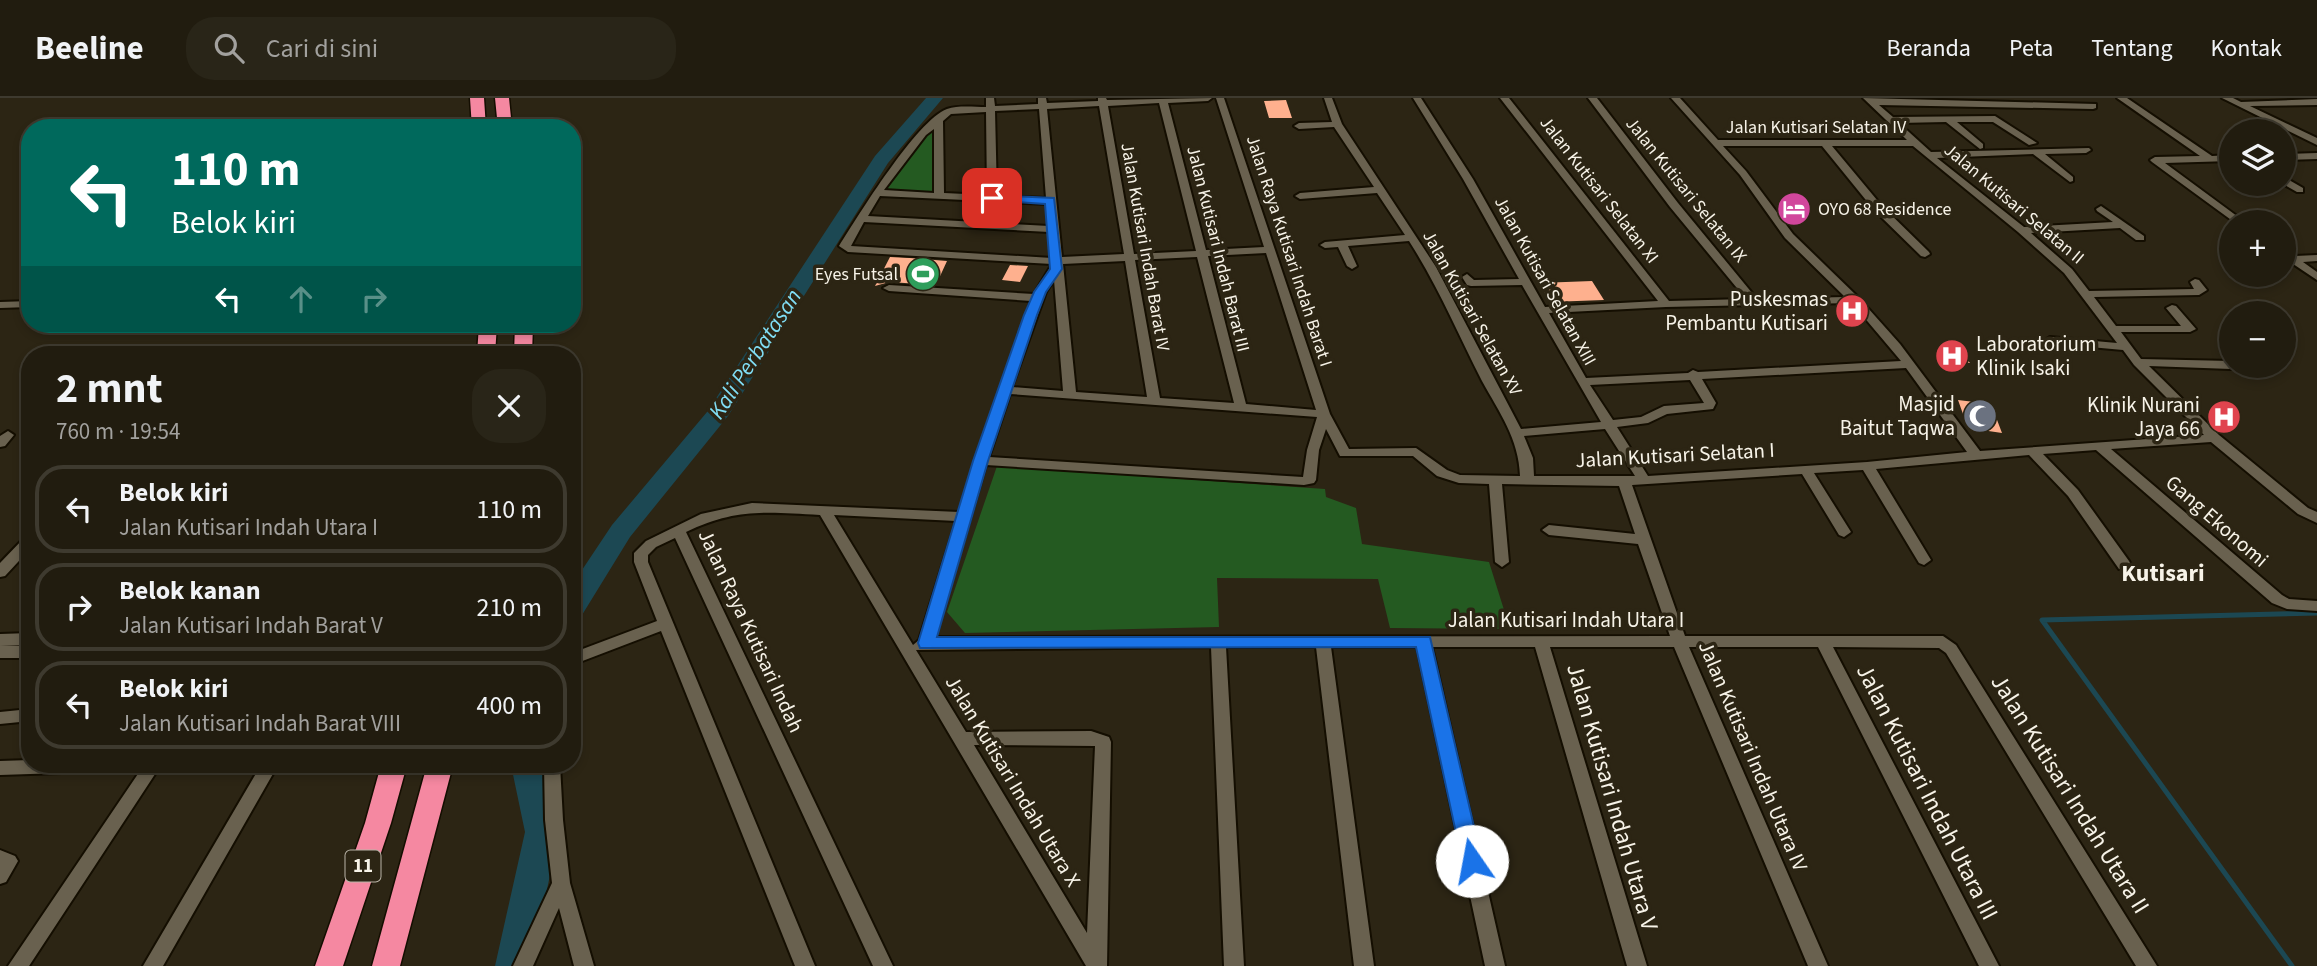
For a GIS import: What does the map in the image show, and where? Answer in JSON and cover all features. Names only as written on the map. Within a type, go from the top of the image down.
[{"type":"highway","points":[[477,98],[478,119]]},
{"type":"highway","points":[[502,98],[504,119]]},
{"type":"highway","name":"11","points":[[329,966],[392,773]]},
{"type":"highway","name":"11","points":[[386,966],[438,773]]},
{"type":"street","points":[[1208,98],[990,103],[949,111],[904,155],[844,245],[848,249],[1055,265],[1129,257],[1270,250]]},
{"type":"street","name":"Jalan Raya Kutisari Indah Barat I","points":[[1220,98],[1324,414]]},
{"type":"street","name":"Jalan Kutisari Selatan XV","points":[[1328,98],[1337,124],[1448,297],[1517,433],[1526,458],[1527,479]]},
{"type":"street","name":"Jalan Kutisari Selatan XIII","points":[[1417,98],[1468,179],[1607,425],[1644,480]]},
{"type":"street","name":"Jalan Kutisari Selatan XI","points":[[1504,98],[1666,304]]},
{"type":"street","name":"Jalan Kutisari Selatan IX","points":[[1592,98],[1674,205],[1755,303]]},
{"type":"street","points":[[1675,98],[1755,187],[1789,236],[1855,300],[1908,364],[1976,454]]},
{"type":"street","points":[[2121,98],[2209,158]]},
{"type":"street","points":[[2226,98],[2317,142]]},
{"type":"street","name":"Jalan Kutisari Indah Barat III","points":[[1163,99],[1241,408]]},
{"type":"street","name":"Jalan Kutisari Indah Barat IV","points":[[1102,100],[1154,401]]},
{"type":"street","points":[[1869,100],[2093,106]]},
{"type":"street","name":"Jalan Kutisari Selatan II","points":[[1869,100],[1928,155],[2022,230],[2068,271],[2138,362],[2214,438],[2303,511],[2317,518]]},
{"type":"street","points":[[1042,102],[1055,265],[1070,395]]},
{"type":"street","points":[[2238,104],[2317,102]]},
{"type":"street","points":[[990,103],[992,198]]},
{"type":"street","points":[[1891,120],[1997,119],[2017,111]]},
{"type":"street","points":[[1947,118],[1980,146]]},
{"type":"street","points":[[1997,119],[2070,180]]},
{"type":"street","points":[[938,120],[939,196]]},
{"type":"street","points":[[1299,126],[1337,124]]},
{"type":"street","name":"Jalan Kutisari Selatan IV","points":[[1716,143],[1916,143]]},
{"type":"street","points":[[1825,143],[1878,208],[1925,254]]},
{"type":"street","points":[[1928,155],[2034,148],[2086,150]]},
{"type":"street","points":[[2296,157],[2317,156]]},
{"type":"street","points":[[2219,158],[2155,160],[2224,210]]},
{"type":"street","points":[[2296,188],[2300,190]]},
{"type":"street","points":[[1300,196],[1378,190]]},
{"type":"street","points":[[877,193],[1050,201]]},
{"type":"street","points":[[2101,209],[2140,238]]},
{"type":"street","points":[[861,219],[1052,229]]},
{"type":"street","points":[[2022,230],[2124,225]]},
{"type":"street","points":[[1325,245],[1411,238]]},
{"type":"street","points":[[1342,244],[1352,266]]},
{"type":"street","points":[[2296,257],[2317,258]]},
{"type":"street","points":[[2296,262],[2317,277]]},
{"type":"street","points":[[909,652],[926,643],[1005,390],[1037,298],[1055,265]]},
{"type":"street","points":[[1467,277],[1471,283],[1479,285],[1527,282]]},
{"type":"street","points":[[2088,294],[2199,292],[2201,290],[2195,282]]},
{"type":"street","points":[[889,288],[1037,298]]},
{"type":"street","points":[[1544,310],[1855,300]]},
{"type":"street","points":[[0,305],[21,304]]},
{"type":"street","points":[[2112,329],[2190,328],[2172,308]]},
{"type":"street","points":[[2050,341],[2126,347]]},
{"type":"street","points":[[2138,362],[2219,365]]},
{"type":"street","points":[[1582,382],[1908,364]]},
{"type":"street","points":[[1517,433],[1644,420],[1664,410],[1709,406],[1710,403],[1693,374]]},
{"type":"street","points":[[981,461],[1309,481],[1313,450],[1324,414],[1005,390]]},
{"type":"street","name":"Jalan Kutisari Selatan I","points":[[1324,414],[1345,453],[1416,452],[1436,469],[1450,476],[1473,480],[1624,482],[1867,466],[1976,454],[2214,438]]},
{"type":"street","name":"Gang Ekonomi","points":[[2099,446],[2277,599],[2287,604],[2317,606]]},
{"type":"street","points":[[2032,451],[2073,493],[2124,565]]},
{"type":"street","points":[[1867,466],[1924,560]]},
{"type":"street","points":[[1805,469],[1843,531]]},
{"type":"street","points":[[1495,480],[1502,562]]},
{"type":"street","name":"Jalan Kutisari Indah Utara IV","points":[[1624,482],[1679,641],[1818,966]]},
{"type":"street","points":[[678,530],[706,517],[735,509],[769,506],[825,512],[964,517]]},
{"type":"street","name":"Jalan Kutisari Indah Utara X","points":[[825,512],[1097,965]]},
{"type":"street","name":"Jalan Raya Kutisari Indah","points":[[804,966],[664,624],[640,556],[644,548],[678,530],[883,966]]},
{"type":"street","points":[[1549,530],[1643,540]]},
{"type":"street","points":[[0,572],[21,550]]},
{"type":"street","points":[[581,656],[664,624]]},
{"type":"street","points":[[0,640],[21,639]]},
{"type":"street","points":[[1218,641],[1234,966]]},
{"type":"street","points":[[1323,641],[1364,966]]},
{"type":"street","points":[[1423,641],[1495,966]]},
{"type":"street","name":"Jalan Kutisari Indah Utara V","points":[[1541,641],[1637,966]]},
{"type":"street","name":"Jalan Kutisari Indah Utara I","points":[[926,643],[1822,641],[1939,642],[1951,649]]},
{"type":"street","name":"Jalan Kutisari Indah Utara III","points":[[1822,641],[1989,966]]},
{"type":"street","name":"Jalan Kutisari Indah Utara II","points":[[1951,649],[2147,966]]},
{"type":"street","points":[[0,652],[21,652]]},
{"type":"street","points":[[0,718],[21,716]]},
{"type":"street","points":[[961,739],[1091,737],[1099,738],[1103,742],[1097,965]]},
{"type":"street","points":[[0,768],[21,767]]},
{"type":"street","points":[[18,966],[148,773]]},
{"type":"street","points":[[153,966],[265,773]]},
{"type":"street","points":[[552,773],[561,883],[584,966]]},
{"type":"street","points":[[0,858],[9,861],[0,876]]},
{"type":"street","points":[[523,966],[561,883]]},
{"type":"green space","points":[[933,127],[938,191],[884,191]]},
{"type":"green space","points":[[997,466],[1325,489],[1326,497],[1356,508],[1362,544],[1489,562],[1510,629],[1390,628],[1378,579],[1217,578],[1219,627],[965,633],[947,612]]},
{"type":"building","points":[[1286,100],[1292,118],[1269,118],[1264,101]]},
{"type":"building","points":[[890,257],[947,261],[936,285],[889,282],[875,286]]},
{"type":"building","points":[[1010,265],[1028,266],[1020,282],[1002,280]]},
{"type":"building","points":[[1592,281],[1604,300],[1550,302],[1539,283]]},
{"type":"building","name":"Laboratorium Klinik Isaki","points":[[1940,350],[1959,350],[1970,363],[1945,363],[1937,352],[1942,352]]},
{"type":"building","name":"Masjid Baitut Taqwa","points":[[1958,400],[1991,404],[2002,433],[1968,428]]},
{"type":"waterway","name":"Kali Perbatasan","points":[[581,594],[621,531],[716,416],[881,160],[935,98]]},
{"type":"waterway","points":[[2292,966],[2042,620],[2317,613]]},
{"type":"waterway","name":"Kali Perbatasan","points":[[513,966],[542,832],[529,773]]},
{"type":"place","name":"OYO 68 Residence","points":[[1794,209]]},
{"type":"place","name":"Eyes Futsal","points":[[923,274]]},
{"type":"place","name":"Puskesmas Pembantu Kutisari","points":[[1852,311]]},
{"type":"place","name":"Laboratorium Klinik Isaki","points":[[1952,356]]},
{"type":"place","name":"Masjid Baitut Taqwa","points":[[1980,416]]},
{"type":"place","name":"Klinik Nurani Jaya 66","points":[[2224,417]]},
{"type":"district","name":"Kutisari","points":[[2163,573]]},
{"type":"route","points":[[992,198],[1050,201],[1056,269],[1040,292],[1031,315],[981,461],[926,643],[1423,641],[1472,861]]}]
